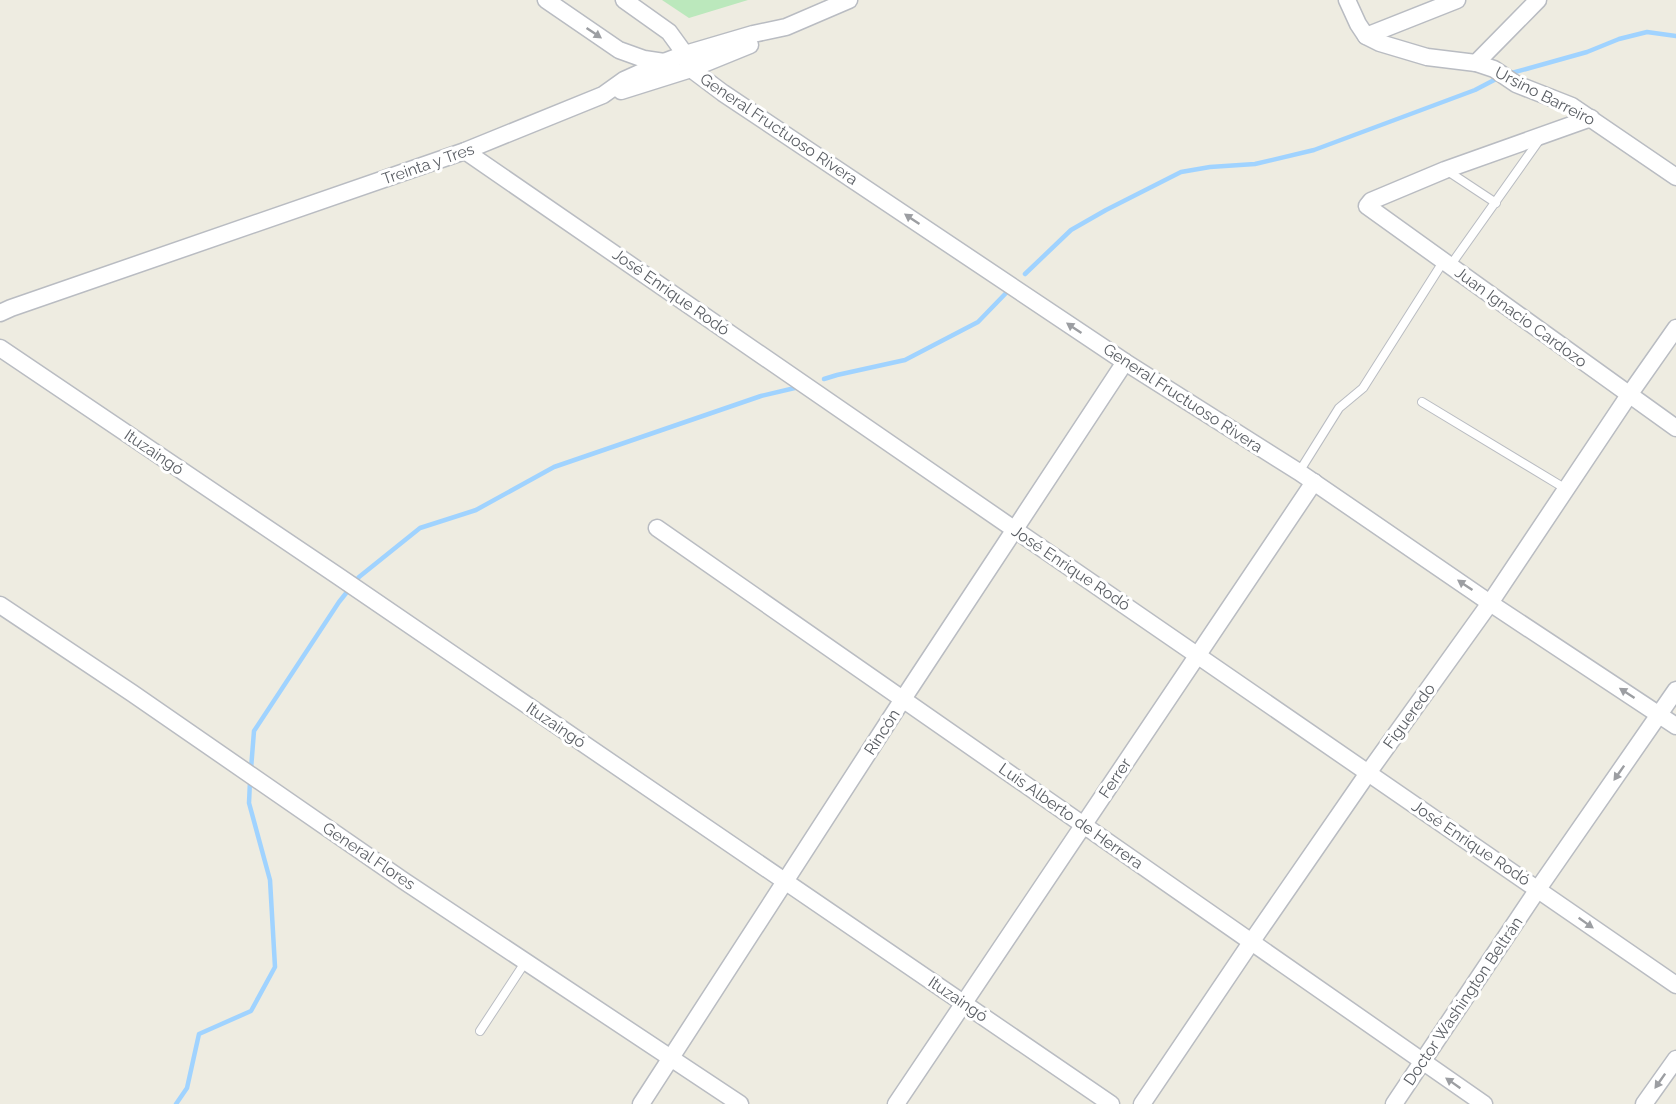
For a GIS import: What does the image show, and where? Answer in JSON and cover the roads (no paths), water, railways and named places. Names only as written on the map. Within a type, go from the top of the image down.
[{"type":"street","points":[[546,0],[620,50],[667,69]]},
{"type":"street","name":"General Fructuoso Rivera","points":[[624,0],[669,32],[688,62],[733,100],[1125,362],[1299,472],[1676,726]]},
{"type":"street","name":"Treinta y Tres","points":[[0,313],[465,151],[603,95],[624,80],[688,62],[753,34],[786,27],[849,0]]},
{"type":"street","points":[[1347,0],[1365,36],[1456,0]]},
{"type":"street","points":[[1476,63],[1538,0]]},
{"type":"street","name":"Ursino Barreiro","points":[[1365,36],[1380,43],[1427,57],[1476,63],[1494,69],[1516,84],[1572,106],[1676,177]]},
{"type":"street","points":[[1445,170],[1592,118]]},
{"type":"street","name":"José Enrique Rodó","points":[[465,151],[1676,985]]},
{"type":"street","name":"Juan Ignacio Cardozo","points":[[1445,170],[1371,201],[1367,206],[1676,428]]},
{"type":"street","name":"Figueredo","points":[[1142,1104],[1368,773],[1491,603],[1676,328]]},
{"type":"street","name":"Ituzaingó","points":[[0,348],[1111,1104]]},
{"type":"street","name":"Rincón","points":[[641,1104],[903,699],[1125,362]]},
{"type":"street","name":"Ferrer","points":[[896,1104],[1314,482]]},
{"type":"street","name":"Luis Alberto de Herrera","points":[[657,528],[1484,1104]]},
{"type":"street","name":"General Flores","points":[[0,605],[404,881],[740,1104]]},
{"type":"street","name":"Doctor Washington Beltrán","points":[[1394,1104],[1538,889],[1676,690]]},
{"type":"street","points":[[1644,1104],[1676,1059]]},
{"type":"lane","points":[[1299,472],[1339,408],[1363,388],[1446,264],[1496,203],[1543,135]]},
{"type":"lane","points":[[1445,170],[1496,203]]},
{"type":"lane","points":[[1422,402],[1566,489]]},
{"type":"lane","points":[[480,1031],[526,961]]},
{"type":"waterway","points":[[1508,74],[1647,32],[1676,36]]},
{"type":"waterway","points":[[1025,274],[1071,230],[1181,172],[1210,167],[1255,164],[1314,150],[1475,90],[1498,78]]},
{"type":"waterway","points":[[824,379],[905,360],[978,322],[1007,292]]},
{"type":"waterway","points":[[251,769],[254,731],[339,602],[359,577],[420,528],[476,510],[554,467],[761,396],[799,387]]},
{"type":"waterway","points":[[176,1104],[187,1088],[199,1034],[251,1011],[275,967],[270,880],[249,803],[250,781]]}]
